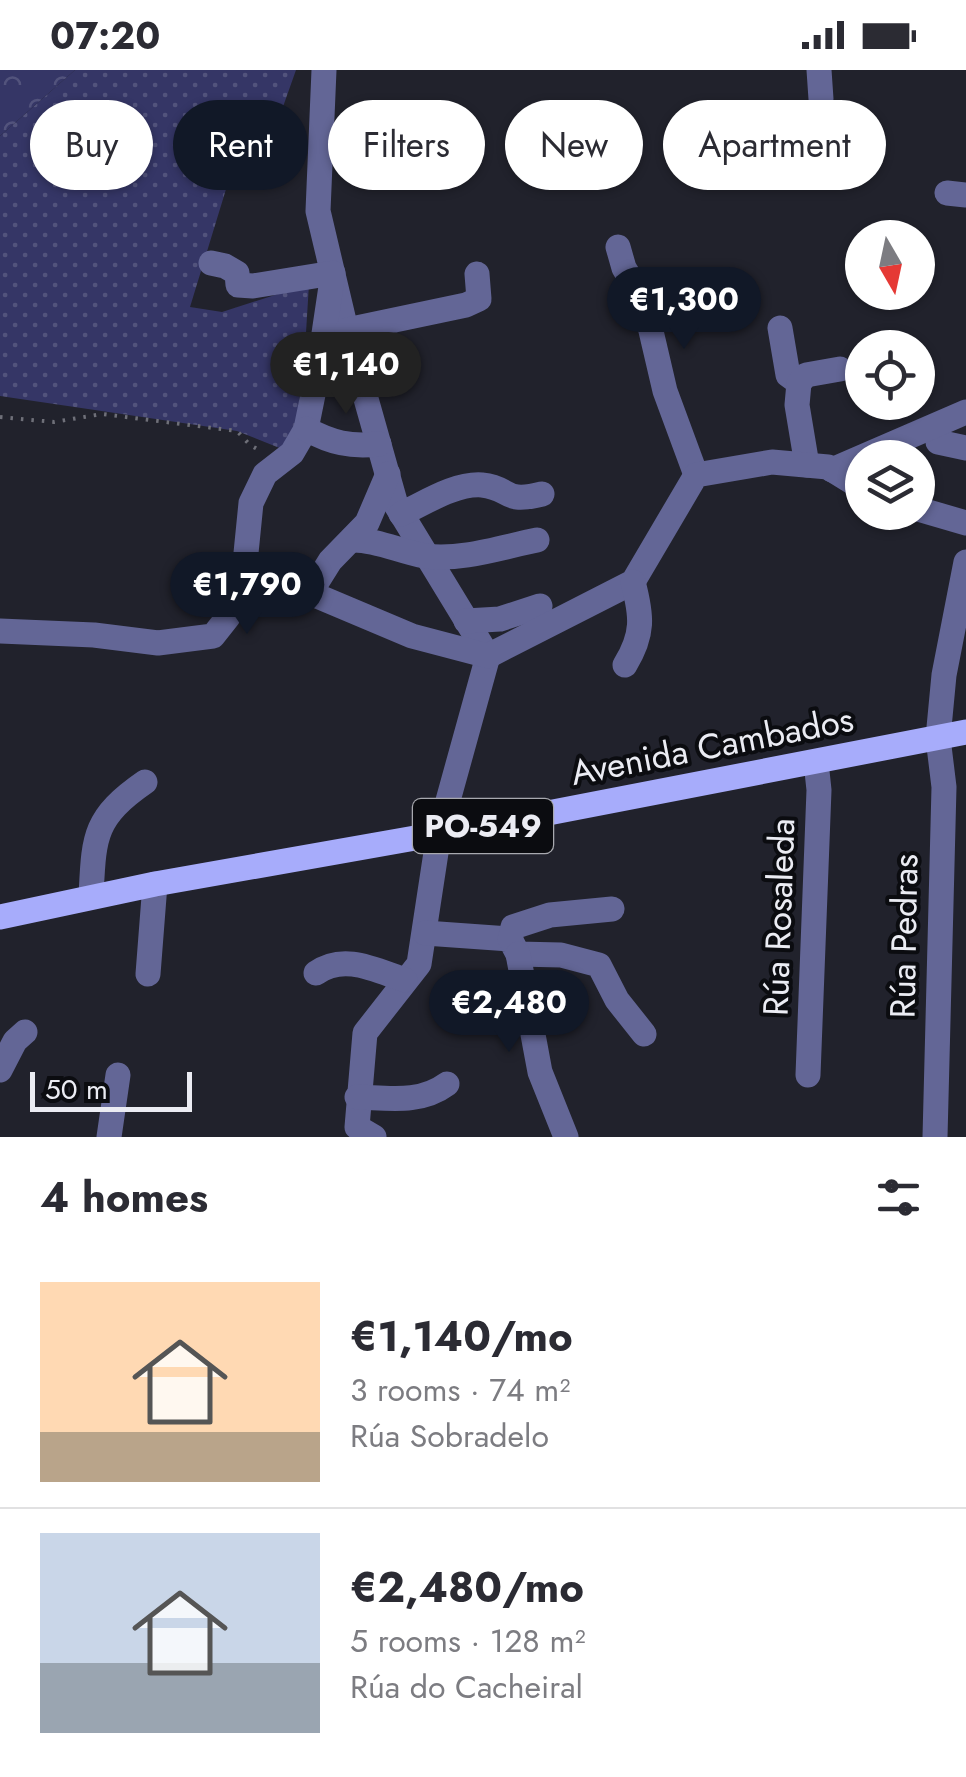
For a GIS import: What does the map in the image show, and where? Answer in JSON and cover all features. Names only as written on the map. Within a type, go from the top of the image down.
[{"type":"main road","name":"Avenida Cambados","points":[[0,916],[966,732]]},
{"type":"street","points":[[324,70],[318,211],[347,330],[401,514],[488,656],[438,834],[420,964],[365,1033],[357,1096],[359,1134]]},
{"type":"street","points":[[820,70],[821,98]]},
{"type":"street","points":[[618,247],[624,268],[644,302],[665,390],[696,475]]},
{"type":"street","points":[[212,263],[237,272],[238,285],[332,273]]},
{"type":"street","points":[[0,631],[94,635],[158,643],[212,636],[228,617],[243,582],[250,504],[265,474],[292,453],[306,429],[332,273]]},
{"type":"street","points":[[347,330],[466,305],[479,298],[477,274]]},
{"type":"street","points":[[780,328],[788,376],[799,383]]},
{"type":"street","points":[[819,467],[798,405],[799,383],[806,376],[840,370]]},
{"type":"street","points":[[819,467],[966,412]]},
{"type":"street","points":[[306,429],[332,442],[354,447],[379,444]]},
{"type":"street","points":[[938,442],[966,448]]},
{"type":"street","points":[[243,582],[310,593],[412,636],[488,656],[633,582],[696,475],[772,462],[819,467],[845,480]]},
{"type":"street","points":[[310,593],[330,562],[367,522],[388,474]]},
{"type":"street","points":[[401,514],[462,488],[482,485],[520,500],[542,494]]},
{"type":"street","points":[[935,513],[966,523]]},
{"type":"street","points":[[354,540],[425,556],[464,555],[537,540]]},
{"type":"street","name":"Rúa Pedras","points":[[934,1137],[944,788],[938,738],[944,675],[966,562]]},
{"type":"street","points":[[624,665],[637,645],[640,628],[633,582]]},
{"type":"street","points":[[466,621],[500,618],[540,606]]},
{"type":"street","name":"Rúa Rosaleda","points":[[808,1075],[818,809],[816,762]]},
{"type":"street","points":[[91,896],[95,838],[104,818],[145,782]]},
{"type":"street","points":[[148,974],[155,884]]},
{"type":"street","points":[[566,1137],[540,1072],[513,927],[550,915],[612,909]]},
{"type":"street","points":[[425,933],[585,958],[599,965],[617,1000],[644,1034]]},
{"type":"street","points":[[316,973],[329,964],[342,962],[405,980]]},
{"type":"street","points":[[0,1070],[15,1041],[25,1032]]},
{"type":"street","points":[[109,1137],[118,1075]]},
{"type":"street","points":[[357,1096],[410,1099],[432,1095],[447,1084]]},
{"type":"path","points":[[0,417],[54,422],[102,414],[238,431],[250,446],[282,461]]},
{"type":"green space","points":[[0,70],[75,70],[41,100],[30,100],[30,110],[0,136]]},
{"type":"green space","points":[[75,70],[296,70],[285,100],[173,100],[173,190],[226,190],[190,307],[222,312],[309,284],[304,365],[292,453],[237,431],[0,396],[0,136],[30,110],[30,190],[153,190],[153,100],[41,100]]}]
